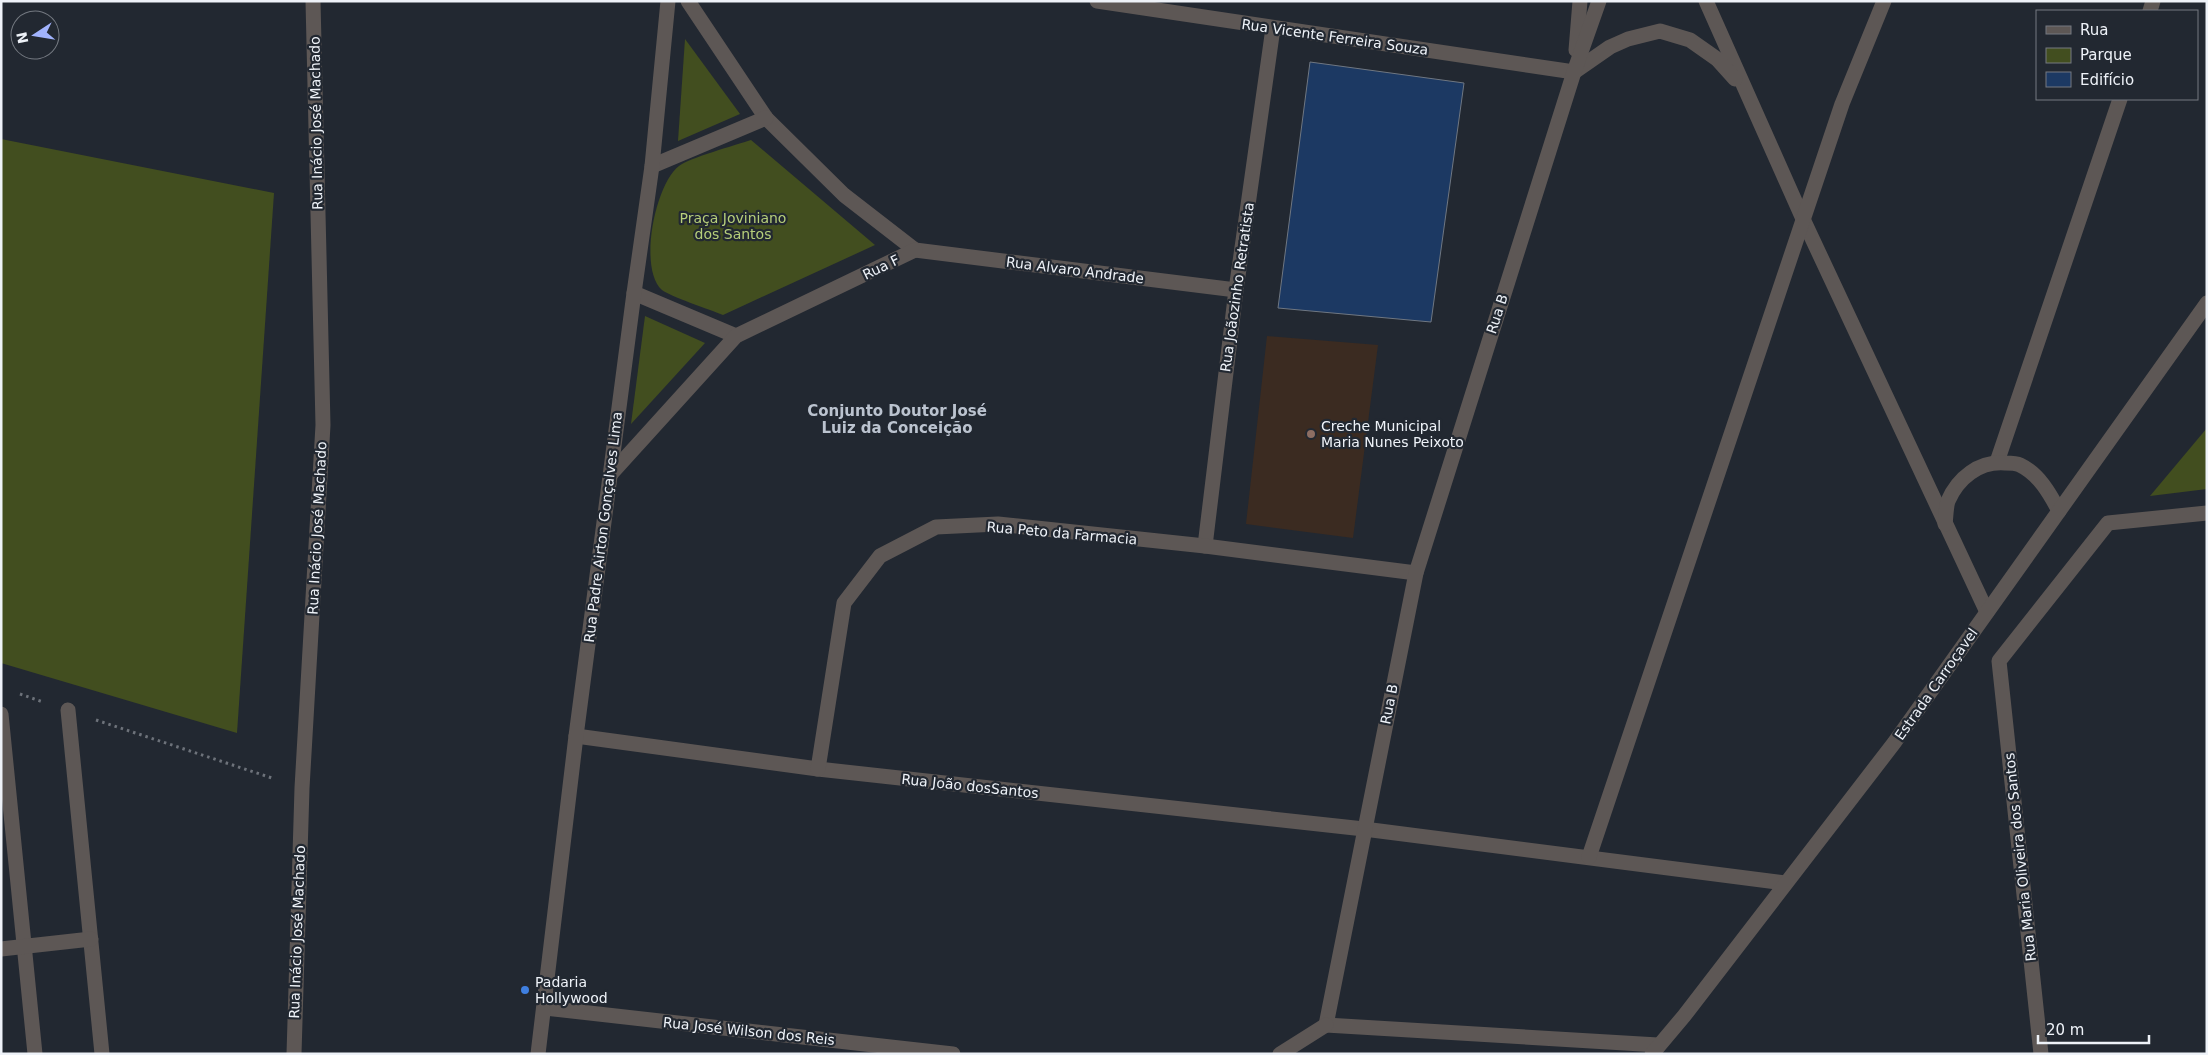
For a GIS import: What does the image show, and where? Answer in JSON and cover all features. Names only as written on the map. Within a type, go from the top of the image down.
[{"type":"street","name":"Rua Inácio José Machado","points":[[294,1054],[302,788],[323,425],[312,1]]},
{"type":"street","name":"Rua Padre Airton Gonçalves Lima","points":[[538,1054],[576,736],[652,166],[668,1]]},
{"type":"street","name":"Rua F","points":[[610,475],[736,336],[915,250],[844,195],[766,118],[688,1]]},
{"type":"street","name":"Rua Vicente Ferreira Souza","points":[[1096,1],[1574,72]]},
{"type":"street","points":[[1574,72],[1580,1]]},
{"type":"street","points":[[1574,72],[1599,1]]},
{"type":"street","points":[[1706,1],[1803,219],[1987,612]]},
{"type":"street","points":[[1589,857],[1842,104],[1884,1]]},
{"type":"street","name":"Rua Joãozinho Retratista","points":[[1205,546],[1236,290],[1273,28]]},
{"type":"street","points":[[1574,72],[1610,47],[1628,39],[1660,31],[1690,40],[1717,59],[1745,90]]},
{"type":"street","name":"Rua B","points":[[1326,1025],[1416,573],[1574,72]]},
{"type":"street","points":[[1997,462],[2120,100]]},
{"type":"street","points":[[652,166],[766,118]]},
{"type":"street","name":"Rua Alvaro Andrade","points":[[915,250],[1236,290]]},
{"type":"street","points":[[634,293],[736,336]]},
{"type":"street","name":"Estrada Carroçavel","points":[[1655,1050],[1684,1016],[1894,743],[2207,303]]},
{"type":"street","points":[[1945,524],[1948,502],[1959,483],[1973,469],[1997,462],[2019,464],[2034,474],[2048,492],[2059,511]]},
{"type":"street","name":"Rua Maria Oliveira dos Santos","points":[[2041,1054],[1999,661],[2108,523],[2207,513]]},
{"type":"street","name":"Rua Peto da Farmacia","points":[[818,769],[844,603],[880,556],[936,527],[998,524],[1205,546],[1416,573]]},
{"type":"street","points":[[68,710],[102,1054]]},
{"type":"street","points":[[1,714],[35,1054]]},
{"type":"street","name":"Rua João dosSantos","points":[[576,736],[818,769],[1364,829],[1785,883]]},
{"type":"street","points":[[1,949],[91,940]]},
{"type":"street","name":"Rua José Wilson dos Reis","points":[[545,1008],[953,1054]]},
{"type":"street","points":[[1280,1054],[1326,1025],[1655,1050]]},
{"type":"path","points":[[18,693],[302,788]]},
{"type":"shaded area","name":"Creche Municipal Maria Nunes Peixoto","points":[[1267,336],[1378,345],[1353,538],[1246,524]]},
{"type":"green space","points":[[685,39],[740,114],[678,141]]},
{"type":"green space","points":[[1,139],[274,193],[237,733],[1,663]]},
{"type":"green space","name":"Praça Joviniano dos Santos","points":[[751,140],[875,245],[723,315],[662,290],[655,279],[651,264],[652,227],[663,190],[670,176],[679,166],[702,156]]},
{"type":"green space","points":[[645,316],[705,343],[631,424]]},
{"type":"green space","points":[[2207,428],[2207,489],[2150,496]]},
{"type":"building","points":[[1310,62],[1464,83],[1431,322],[1278,308]]},
{"type":"place","name":"Creche Municipal Maria Nunes Peixoto","points":[[1311,434]]},
{"type":"place","name":"Padaria Hollywood","points":[[525,990]]},
{"type":"district","name":"Conjunto Doutor José Luiz da Conceição","points":[[897,420]]}]
